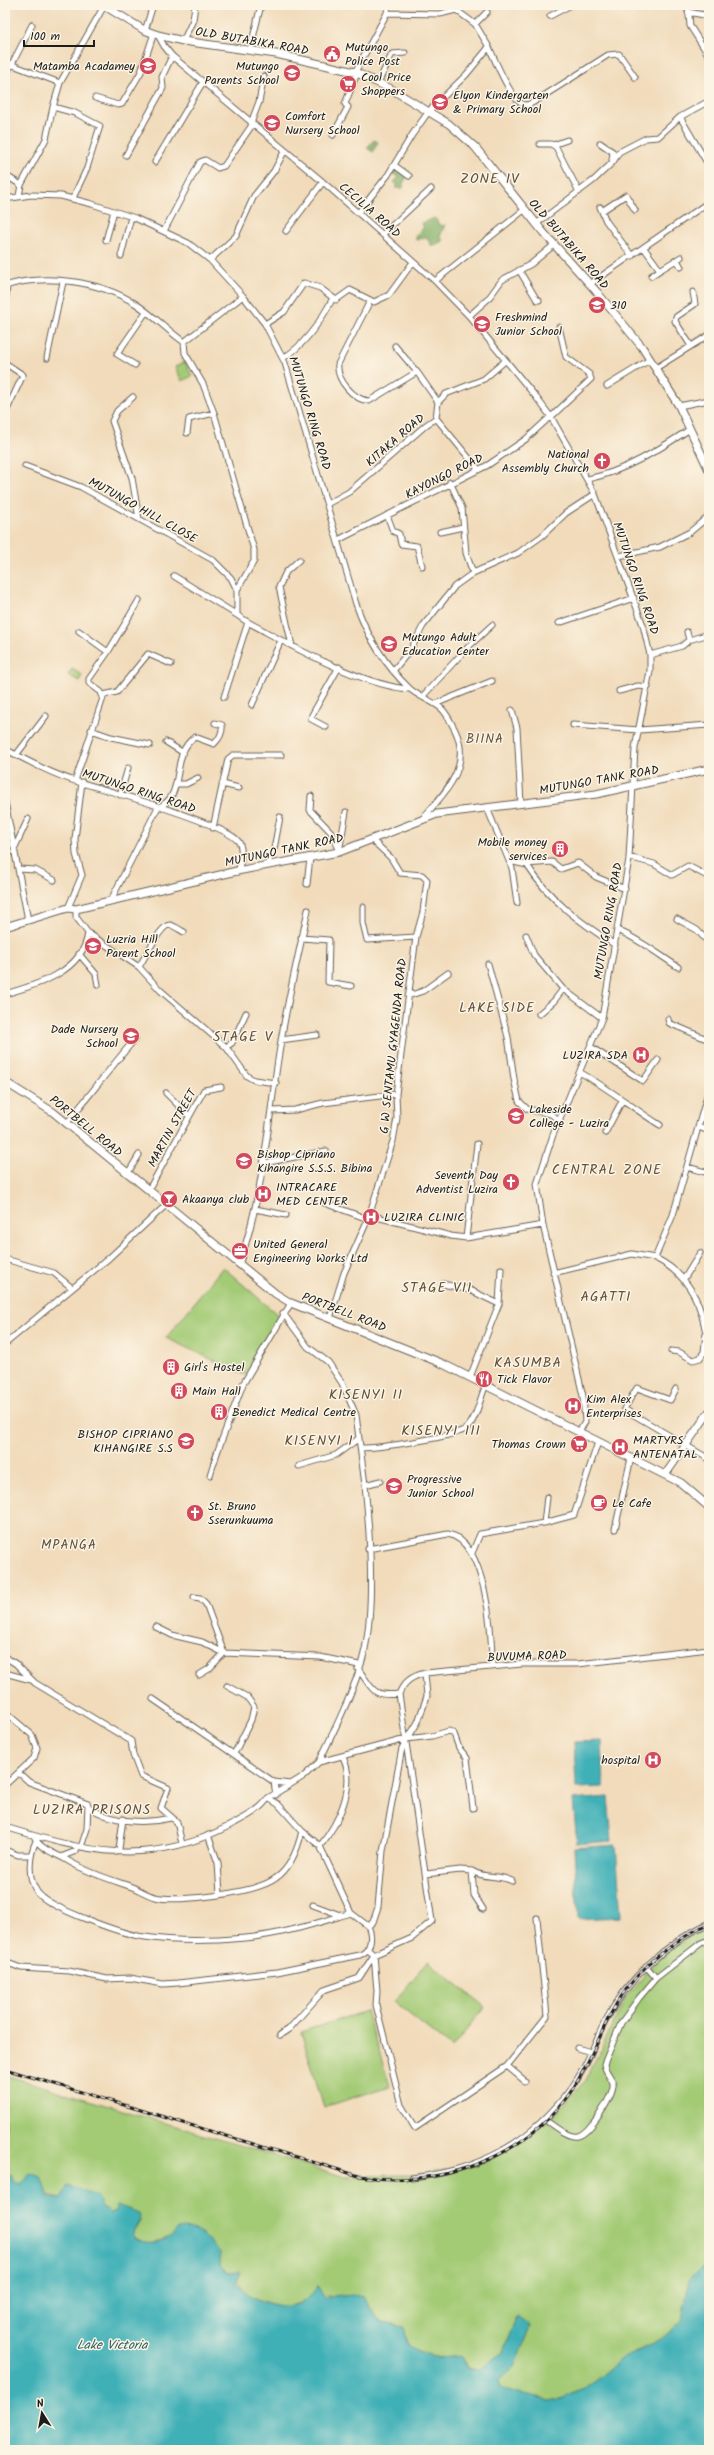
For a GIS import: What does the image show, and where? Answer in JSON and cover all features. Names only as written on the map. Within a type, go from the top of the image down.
[{"type":"main road","name":"OLD BUTABIKA ROAD","points":[[103,5],[145,30],[156,34],[183,41],[250,50],[356,73],[378,83],[429,111],[460,133],[475,147],[524,210],[590,284],[651,359],[679,406],[709,470]]},
{"type":"main road","name":"MUTUNGO TANK ROAD","points":[[5,927],[72,908],[239,870],[339,852],[424,817],[633,787],[709,769]]},
{"type":"main road","name":"PORTBELL ROAD","points":[[5,1082],[53,1112],[262,1284],[291,1303],[417,1352],[470,1377],[665,1475],[694,1492],[709,1507]]},
{"type":"main road","points":[[665,1475],[709,1412]]},
{"type":"street","points":[[19,196],[21,186],[46,139],[60,83],[103,5]]},
{"type":"street","points":[[145,30],[152,5]]},
{"type":"street","points":[[183,41],[193,20],[195,5]]},
{"type":"street","points":[[250,50],[261,5]]},
{"type":"street","points":[[333,135],[347,113],[348,107],[345,104],[356,73],[386,13],[388,5]]},
{"type":"street","points":[[550,16],[571,5]]},
{"type":"street","points":[[688,5],[690,26],[709,56]]},
{"type":"street","points":[[386,13],[440,14],[458,7],[475,24],[489,47],[506,84],[517,99],[525,105],[534,102],[608,55],[619,54],[636,77]]},
{"type":"street","points":[[475,24],[487,12]]},
{"type":"street","points":[[688,12],[709,16]]},
{"type":"street","points":[[5,82],[9,63],[32,25]]},
{"type":"street","points":[[95,98],[118,105],[122,104],[141,72],[156,34]]},
{"type":"street","name":"CECILIA ROAD","points":[[156,34],[172,56],[284,152],[323,182],[435,281],[468,316],[551,417]]},
{"type":"street","points":[[358,213],[394,165],[412,135],[429,111],[466,75],[489,47]]},
{"type":"street","points":[[378,83],[392,54],[405,53]]},
{"type":"street","points":[[126,155],[163,88],[162,77],[172,56]]},
{"type":"street","points":[[9,63],[60,83]]},
{"type":"street","points":[[164,231],[200,162],[205,160],[218,168],[224,166],[251,124],[259,102],[264,76]]},
{"type":"street","points":[[155,162],[203,82]]},
{"type":"street","points":[[536,224],[579,192],[610,165],[619,152],[646,138],[658,137],[680,117],[709,101]]},
{"type":"street","points":[[53,107],[76,113],[100,126],[87,168],[73,198]]},
{"type":"street","points":[[680,117],[706,161]]},
{"type":"street","points":[[540,144],[553,145],[567,140]]},
{"type":"street","points":[[600,143],[613,152],[610,165]]},
{"type":"street","points":[[553,145],[579,192]]},
{"type":"street","points":[[210,260],[236,236],[254,196],[274,171],[284,152]]},
{"type":"street","points":[[394,165],[409,176]]},
{"type":"street","points":[[5,175],[21,186]]},
{"type":"street","points":[[286,231],[323,182]]},
{"type":"street","points":[[383,234],[431,189]]},
{"type":"street","points":[[632,256],[606,221],[601,209],[626,195],[636,210]]},
{"type":"street","name":"MUTUNGO RING ROAD","points":[[5,199],[19,196],[73,198],[130,217],[164,231],[188,244],[210,260],[243,296],[265,324],[283,358],[360,615],[377,648],[393,671],[410,690]]},
{"type":"street","points":[[590,284],[709,202]]},
{"type":"street","points":[[435,281],[524,210]]},
{"type":"street","points":[[106,240],[114,211]]},
{"type":"street","points":[[121,256],[130,217]]},
{"type":"street","points":[[468,316],[488,299],[502,280],[545,254],[554,245]]},
{"type":"street","points":[[644,248],[660,270]]},
{"type":"street","points":[[651,276],[679,259],[681,267]]},
{"type":"street","points":[[265,324],[284,312],[305,283],[320,288],[336,300],[350,290],[374,302],[390,295],[413,262]]},
{"type":"street","points":[[520,270],[537,300],[539,300]]},
{"type":"street","points":[[5,304],[6,286],[28,281],[63,282],[107,291],[135,304],[184,342],[185,353],[203,384],[214,413],[254,550],[254,561],[237,590],[237,615]]},
{"type":"street","points":[[47,358],[63,282]]},
{"type":"street","points":[[691,346],[675,321],[676,317],[695,304],[693,292]]},
{"type":"street","points":[[184,342],[243,296]]},
{"type":"street","points":[[283,358],[290,354],[308,334],[333,298]]},
{"type":"street","points":[[370,301],[338,364],[337,372],[342,383],[370,401],[417,372]]},
{"type":"street","points":[[135,365],[117,354],[146,312]]},
{"type":"street","name":"KAYONGO ROAD","points":[[338,540],[478,469],[517,446],[551,417],[591,378],[566,356],[559,327]]},
{"type":"street","points":[[656,368],[709,335]]},
{"type":"street","points":[[395,346],[417,372],[438,402],[446,394],[484,379],[505,361]]},
{"type":"street","points":[[607,386],[651,359]]},
{"type":"street","points":[[5,363],[23,375],[5,414]]},
{"type":"street","points":[[133,397],[117,411],[112,421],[132,478],[139,519]]},
{"type":"street","points":[[679,406],[709,400]]},
{"type":"street","name":"KITAKA ROAD","points":[[327,504],[349,492],[436,418],[438,402]]},
{"type":"street","points":[[187,433],[189,419],[214,413]]},
{"type":"street","name":"MUTUNGO RING ROAD","points":[[551,417],[588,479],[595,494],[634,598],[650,655],[648,687],[639,730],[633,787],[630,857],[602,1018],[581,1073],[560,1120],[537,1184],[542,1226],[583,1396],[585,1422],[579,1432]]},
{"type":"street","points":[[436,418],[478,469]]},
{"type":"street","points":[[588,479],[601,476],[634,463],[656,452],[690,429]]},
{"type":"street","name":"MUTUNGO HILL CLOSE","points":[[25,466],[81,487],[213,560],[231,578],[237,590]]},
{"type":"street","points":[[450,482],[462,508],[466,553],[473,573]]},
{"type":"street","points":[[393,671],[411,649],[423,626],[455,586],[473,573],[518,553],[542,536],[562,516],[595,494]]},
{"type":"street","points":[[387,515],[392,529],[399,534],[402,544],[417,546],[422,566]]},
{"type":"street","points":[[619,556],[660,547],[690,532],[709,516]]},
{"type":"street","points":[[440,532],[463,528]]},
{"type":"street","points":[[292,646],[279,587],[286,572],[299,560]]},
{"type":"street","points":[[174,576],[280,640],[339,667],[395,688],[410,690],[435,704],[449,717],[461,749],[455,779],[424,817]]},
{"type":"street","points":[[559,622],[634,598]]},
{"type":"street","points":[[139,600],[108,652],[89,679],[89,683],[103,695],[117,692],[148,654],[171,664]]},
{"type":"street","points":[[224,697],[248,622]]},
{"type":"street","points":[[422,697],[466,649],[492,625]]},
{"type":"street","points":[[79,631],[108,652]]},
{"type":"street","points":[[687,632],[689,640]]},
{"type":"street","points":[[650,655],[682,646],[689,640],[709,634]]},
{"type":"street","points":[[252,705],[280,640]]},
{"type":"street","points":[[326,727],[314,722],[312,715],[339,667]]},
{"type":"street","points":[[435,704],[492,681]]},
{"type":"street","points":[[619,691],[638,686],[648,687]]},
{"type":"street","points":[[75,781],[103,695]]},
{"type":"street","points":[[512,710],[517,728],[522,804]]},
{"type":"street","points":[[16,755],[46,716]]},
{"type":"street","points":[[111,900],[158,807],[164,805],[177,784],[178,764],[182,752],[189,741],[195,737],[214,744],[218,741],[222,726],[215,723]]},
{"type":"street","points":[[573,725],[639,730],[709,724]]},
{"type":"street","points":[[91,730],[111,737],[150,745]]},
{"type":"street","points":[[166,742],[182,752]]},
{"type":"street","name":"MUTUNGO RING ROAD","points":[[5,750],[75,781],[158,807],[213,828],[239,842],[241,849],[239,870]]},
{"type":"street","points":[[213,828],[223,790],[222,784],[228,759],[232,756],[281,756]]},
{"type":"street","points":[[120,795],[128,768]]},
{"type":"street","points":[[177,784],[186,784],[198,778]]},
{"type":"street","points":[[82,782],[76,839],[76,854],[82,875],[72,908],[76,917],[88,933],[139,967],[160,990],[226,1048],[251,1078],[276,1083]]},
{"type":"street","points":[[222,784],[239,788]]},
{"type":"street","points":[[311,796],[310,810],[331,832],[339,852]]},
{"type":"street","points":[[5,802],[15,847],[28,920]]},
{"type":"street","points":[[487,808],[509,861],[514,880],[514,898],[517,903]]},
{"type":"street","points":[[339,852],[346,812]]},
{"type":"street","points":[[267,866],[274,850],[280,817]]},
{"type":"street","points":[[15,847],[28,819]]},
{"type":"street","name":"G W SENTAMU GYAGENDA ROAD","points":[[330,1318],[344,1273],[368,1217],[393,1141],[396,1118],[396,1094],[408,996],[416,937],[423,912],[426,877],[400,873],[391,858],[371,840]]},
{"type":"street","points":[[630,857],[654,864],[672,876],[688,866],[709,876]]},
{"type":"street","points":[[307,884],[310,858]]},
{"type":"street","points":[[509,861],[526,864],[552,862],[561,869],[578,863],[596,878],[625,889]]},
{"type":"street","points":[[526,864],[549,895],[561,907],[583,925],[615,945]]},
{"type":"street","points":[[19,869],[35,870],[54,880]]},
{"type":"street","points":[[363,907],[363,923],[367,940],[416,937]]},
{"type":"street","points":[[239,1264],[255,1209],[264,1163],[281,1040],[308,910]]},
{"type":"street","points":[[677,919],[697,930],[709,943]]},
{"type":"street","points":[[139,967],[159,932],[166,926],[170,925],[184,932]]},
{"type":"street","points":[[617,930],[638,939],[644,945],[678,967]]},
{"type":"street","points":[[5,994],[65,971],[79,954],[88,933]]},
{"type":"street","points":[[526,935],[534,955],[563,989],[602,1018]]},
{"type":"street","points":[[301,938],[330,940],[328,982],[351,986]]},
{"type":"street","points":[[79,954],[96,974],[98,985]]},
{"type":"street","points":[[488,964],[491,979],[501,1007],[507,1031],[514,1080],[519,1101],[527,1109],[551,1114],[560,1120]]},
{"type":"street","points":[[408,996],[423,991],[448,973]]},
{"type":"street","points":[[539,1014],[554,1001],[563,989]]},
{"type":"street","points":[[226,1048],[232,1043],[246,1013]]},
{"type":"street","points":[[668,1019],[669,1023],[709,1040]]},
{"type":"street","points":[[281,1040],[317,1035]]},
{"type":"street","points":[[66,1124],[98,1086],[106,1071],[136,1039]]},
{"type":"street","points":[[591,1047],[643,1081],[658,1060]]},
{"type":"street","points":[[581,1073],[607,1087],[622,1101],[660,1125]]},
{"type":"street","name":"MARTIN STREET","points":[[148,1191],[205,1089],[221,1087]]},
{"type":"street","points":[[655,1258],[673,1215],[709,1089]]},
{"type":"street","points":[[166,1093],[189,1116]]},
{"type":"street","points":[[272,1111],[295,1110],[323,1103],[396,1094]]},
{"type":"street","points":[[605,1133],[622,1101]]},
{"type":"street","points":[[698,1128],[709,1131]]},
{"type":"street","points":[[466,1238],[477,1144]]},
{"type":"street","points":[[264,1163],[326,1151]]},
{"type":"street","points":[[128,1173],[139,1154]]},
{"type":"street","points":[[687,1167],[709,1173]]},
{"type":"street","points":[[316,1200],[368,1217],[466,1238],[542,1226]]},
{"type":"street","points":[[5,1344],[109,1258],[166,1205]]},
{"type":"street","points":[[255,1209],[286,1215]]},
{"type":"street","points":[[684,1279],[700,1253]]},
{"type":"street","points":[[553,1272],[632,1254],[655,1258],[673,1268],[684,1279],[702,1312],[706,1324],[706,1352],[700,1358],[694,1360],[679,1352],[671,1351]]},
{"type":"street","points":[[5,1259],[54,1273],[72,1288]]},
{"type":"street","points":[[470,1377],[499,1304],[501,1269]]},
{"type":"street","points":[[443,1284],[470,1290],[499,1304]]},
{"type":"street","points":[[210,1475],[243,1384],[291,1303]]},
{"type":"street","points":[[5,1827],[36,1838],[79,1847],[116,1852],[143,1853],[182,1844],[208,1835],[242,1819],[264,1804],[268,1798],[276,1795],[290,1784],[304,1776],[319,1762],[359,1667],[367,1632],[368,1549],[370,1532],[356,1415],[342,1383],[328,1362],[308,1347],[284,1313]]},
{"type":"street","points":[[361,1448],[446,1437],[461,1432],[468,1426],[486,1385]]},
{"type":"street","points":[[676,1389],[670,1400],[637,1388],[624,1409],[709,1459]]},
{"type":"street","points":[[299,1466],[336,1455],[358,1440]]},
{"type":"street","points":[[472,1553],[480,1534],[544,1523],[574,1514],[598,1442]]},
{"type":"street","points":[[615,1529],[631,1458]]},
{"type":"street","points":[[365,1485],[380,1481]]},
{"type":"street","points":[[544,1523],[547,1497]]},
{"type":"street","points":[[368,1549],[392,1544],[413,1542],[448,1534],[458,1539],[472,1553],[477,1562],[487,1603],[492,1667]]},
{"type":"street","points":[[194,1596],[200,1598],[206,1604],[224,1653]]},
{"type":"street","points":[[156,1627],[172,1636],[202,1642],[224,1653],[320,1657],[359,1667],[376,1693],[399,1694],[432,1921],[412,1938],[374,1955],[359,1978],[324,1990],[289,2029],[280,2035]]},
{"type":"street","name":"BUVUMA ROAD","points":[[399,1694],[406,1682],[417,1675],[426,1673],[522,1664],[578,1664],[709,1649]]},
{"type":"street","points":[[199,1675],[206,1672],[224,1653]]},
{"type":"street","points":[[5,1657],[16,1664],[31,1680],[131,1741],[133,1755],[141,1776],[168,1788],[161,1808],[178,1824],[182,1844]]},
{"type":"street","points":[[5,1673],[31,1680]]},
{"type":"street","points":[[368,1926],[372,1922],[378,1907],[383,1850],[402,1748],[406,1739],[418,1722],[424,1706],[427,1696],[426,1673]]},
{"type":"street","points":[[227,1686],[246,1697],[254,1707],[251,1720],[234,1754]]},
{"type":"street","points":[[153,1699],[274,1782],[290,1784]]},
{"type":"street","points":[[5,1712],[26,1729],[37,1743],[34,1758],[5,1785]]},
{"type":"street","points":[[319,1762],[343,1757],[406,1739],[432,1736],[449,1731],[454,1734],[459,1748],[466,1754],[468,1760],[473,1808]]},
{"type":"street","points":[[320,1846],[330,1834],[336,1818],[343,1808],[347,1789],[348,1769],[343,1757]]},
{"type":"street","points":[[19,1773],[30,1782],[84,1801],[89,1807],[99,1812],[123,1819],[143,1822],[171,1818]]},
{"type":"street","points":[[274,1782],[276,1795]]},
{"type":"street","points":[[5,1962],[21,1968],[69,1971],[107,1979],[130,1978],[162,1984],[278,1972],[360,1956],[368,1950],[371,1937],[368,1926],[351,1913],[320,1846],[302,1831],[278,1804],[268,1798]]},
{"type":"street","points":[[61,1857],[76,1851],[79,1847],[87,1828],[89,1807]]},
{"type":"street","points":[[88,1814],[99,1812]]},
{"type":"street","points":[[116,1852],[119,1849],[123,1819]]},
{"type":"street","points":[[36,1838],[61,1857],[89,1872],[154,1897],[170,1898],[220,1894],[251,1889],[276,1878],[286,1869],[299,1843],[302,1831]]},
{"type":"street","points":[[208,1835],[218,1863],[220,1894]]},
{"type":"street","points":[[36,1838],[29,1855],[32,1882],[37,1892],[45,1899],[94,1922],[144,1937],[246,1938],[302,1927],[351,1913]]},
{"type":"street","points":[[5,1850],[18,1855],[29,1855]]},
{"type":"street","points":[[426,1874],[460,1870],[472,1871],[480,1875],[498,1876],[512,1881]]},
{"type":"street","points":[[472,1871],[474,1895],[483,1909]]},
{"type":"street","points":[[313,1905],[341,1916]]},
{"type":"street","points":[[368,1950],[374,1955],[377,1990],[376,2005],[401,2105],[415,2128],[507,2066],[547,2016],[537,1918]]},
{"type":"street","points":[[412,2178],[440,2175],[494,2157],[530,2133],[545,2120],[573,2086],[618,1998],[646,1966],[665,1950],[709,1923]]},
{"type":"street","points":[[545,2120],[570,2135],[578,2136],[589,2128],[605,2106],[612,2091],[613,2083],[604,2069],[604,2064],[621,2023],[656,1978],[701,1943],[709,1940]]},
{"type":"street","points":[[646,1966],[656,1978]]},
{"type":"street","points":[[577,2048],[591,2052]]},
{"type":"street","points":[[507,2066],[525,2081]]},
{"type":"green space","points":[[374,140],[378,142],[373,152],[367,148]]},
{"type":"green space","points":[[397,169],[407,177],[403,183],[403,188],[396,188],[398,185],[394,182],[399,177],[393,174]]},
{"type":"green space","points":[[435,218],[440,226],[445,225],[440,236],[443,241],[432,246],[426,237],[416,240],[416,235],[424,227],[421,223]]},
{"type":"green space","points":[[185,362],[192,376],[182,381],[175,367]]},
{"type":"green space","points":[[72,669],[82,675],[79,681],[68,675]]},
{"type":"green space","points":[[223,1267],[279,1316],[245,1375],[166,1338]]},
{"type":"green space","points":[[709,1924],[709,2245],[707,2263],[691,2278],[684,2303],[681,2322],[658,2342],[623,2358],[585,2389],[561,2399],[548,2401],[541,2398],[522,2396],[500,2386],[499,2380],[514,2367],[530,2326],[517,2316],[502,2354],[480,2369],[467,2367],[462,2356],[434,2357],[421,2353],[408,2346],[404,2327],[381,2323],[363,2297],[326,2296],[315,2292],[307,2301],[281,2308],[246,2294],[231,2273],[173,2236],[151,2242],[141,2241],[131,2235],[140,2220],[115,2211],[110,2214],[85,2203],[40,2193],[26,2188],[15,2182],[7,2173],[5,2174],[5,2075],[342,2176],[414,2175],[486,2161],[546,2123],[586,2080],[626,1997],[663,1953]]},
{"type":"green space","points":[[428,1961],[485,2007],[452,2048],[394,2002]]},
{"type":"green space","points":[[366,2011],[390,2086],[324,2107],[301,2032]]},
{"type":"water","points":[[602,1741],[604,1787],[576,1788],[574,1742]]},
{"type":"water","points":[[608,1797],[612,1841],[577,1844],[573,1800]]},
{"type":"water","points":[[616,1845],[621,1917],[578,1919],[574,1848]]},
{"type":"water","name":"Lake Victoria","points":[[7,2173],[12,2176],[12,2181],[21,2184],[31,2173],[42,2177],[49,2197],[61,2198],[68,2186],[97,2197],[101,2207],[109,2213],[115,2211],[117,2205],[138,2213],[140,2220],[131,2235],[142,2241],[161,2241],[173,2235],[177,2230],[185,2229],[197,2232],[207,2239],[221,2253],[220,2265],[228,2272],[241,2271],[236,2283],[244,2291],[267,2303],[279,2306],[291,2306],[302,2303],[311,2295],[317,2284],[325,2298],[352,2295],[363,2297],[381,2323],[404,2327],[408,2346],[428,2356],[447,2358],[462,2356],[467,2368],[480,2369],[502,2354],[517,2316],[530,2326],[514,2367],[499,2380],[500,2386],[513,2392],[539,2397],[548,2401],[561,2399],[585,2389],[623,2358],[658,2342],[681,2322],[684,2303],[691,2278],[707,2263],[709,2245],[709,2450],[5,2450]]},
{"type":"railway","points":[[5,2069],[359,2176],[389,2179],[419,2178],[449,2173],[478,2164],[505,2151],[530,2134],[553,2114],[572,2090],[609,2017],[618,2002],[639,1974],[664,1951],[709,1923]]},
{"type":"place","name":"Mutungo Police Post","points":[[332,54]]},
{"type":"place","name":"Matamba Acadamey","points":[[148,66]]},
{"type":"place","name":"Mutungo Parents School","points":[[292,73]]},
{"type":"place","name":"Cool Price Shoppers","points":[[348,84]]},
{"type":"place","name":"Elyon Kindergarten & Primary School","points":[[440,102]]},
{"type":"place","name":"Comfort Nursery School","points":[[272,123]]},
{"type":"place","name":"310","points":[[597,305]]},
{"type":"place","name":"Freshmind Junior School","points":[[482,324]]},
{"type":"place","name":"National Assembly Church","points":[[602,461]]},
{"type":"place","name":"Mutungo Adult Education Center","points":[[389,644]]},
{"type":"place","name":"Mobile money services","points":[[560,849]]},
{"type":"place","name":"Luzria Hill Parent School","points":[[93,946]]},
{"type":"place","name":"Dade Nursery School","points":[[131,1036]]},
{"type":"place","name":"LUZIRA SDA","points":[[641,1055]]},
{"type":"place","name":"Lakeside College - Luzira","points":[[516,1116]]},
{"type":"place","name":"Bishop Cipriano Kihangire S.S.S. Bibina","points":[[244,1161]]},
{"type":"place","name":"Seventh Day Adventist Luzira","points":[[511,1182]]},
{"type":"place","name":"INTRACARE MED CENTER","points":[[263,1194]]},
{"type":"place","name":"Akaanya club","points":[[169,1199]]},
{"type":"place","name":"LUZIRA CLINIC","points":[[371,1217]]},
{"type":"place","name":"United General Engineering Works Ltd","points":[[240,1251]]},
{"type":"place","name":"Girl's Hostel","points":[[171,1367]]},
{"type":"place","name":"Tick Flavor","points":[[484,1379]]},
{"type":"place","name":"Main Hall","points":[[179,1391]]},
{"type":"place","name":"Kim Alex Enterprises","points":[[573,1406]]},
{"type":"place","name":"Benedict Medical Centre","points":[[219,1412]]},
{"type":"place","name":"BISHOP CIPRIANO KIHANGIRE S.S","points":[[186,1441]]},
{"type":"place","name":"Thomas Crown","points":[[579,1444]]},
{"type":"place","name":"MARTYRS ANTENATAL","points":[[620,1447]]},
{"type":"place","name":"Progressive Junior School","points":[[394,1486]]},
{"type":"place","name":"Le Cafe","points":[[599,1503]]},
{"type":"place","name":"St. Bruno Sserunkuuma","points":[[195,1513]]},
{"type":"place","name":"hospital","points":[[653,1760]]},
{"type":"district","name":"ZONE IV","points":[[490,178]]},
{"type":"district","name":"BIINA","points":[[485,738]]},
{"type":"district","name":"LAKE SIDE","points":[[497,1007]]},
{"type":"district","name":"STAGE V","points":[[243,1036]]},
{"type":"district","name":"CENTRAL ZONE","points":[[607,1169]]},
{"type":"district","name":"STAGE VII","points":[[437,1287]]},
{"type":"district","name":"AGATTI","points":[[606,1296]]},
{"type":"district","name":"KASUMBA","points":[[528,1362]]},
{"type":"district","name":"KISENYI II","points":[[366,1394]]},
{"type":"district","name":"KISENYI III","points":[[441,1430]]},
{"type":"district","name":"KISENYI I","points":[[319,1440]]},
{"type":"district","name":"MPANGA","points":[[69,1544]]},
{"type":"district","name":"LUZIRA PRISONS","points":[[92,1809]]}]
